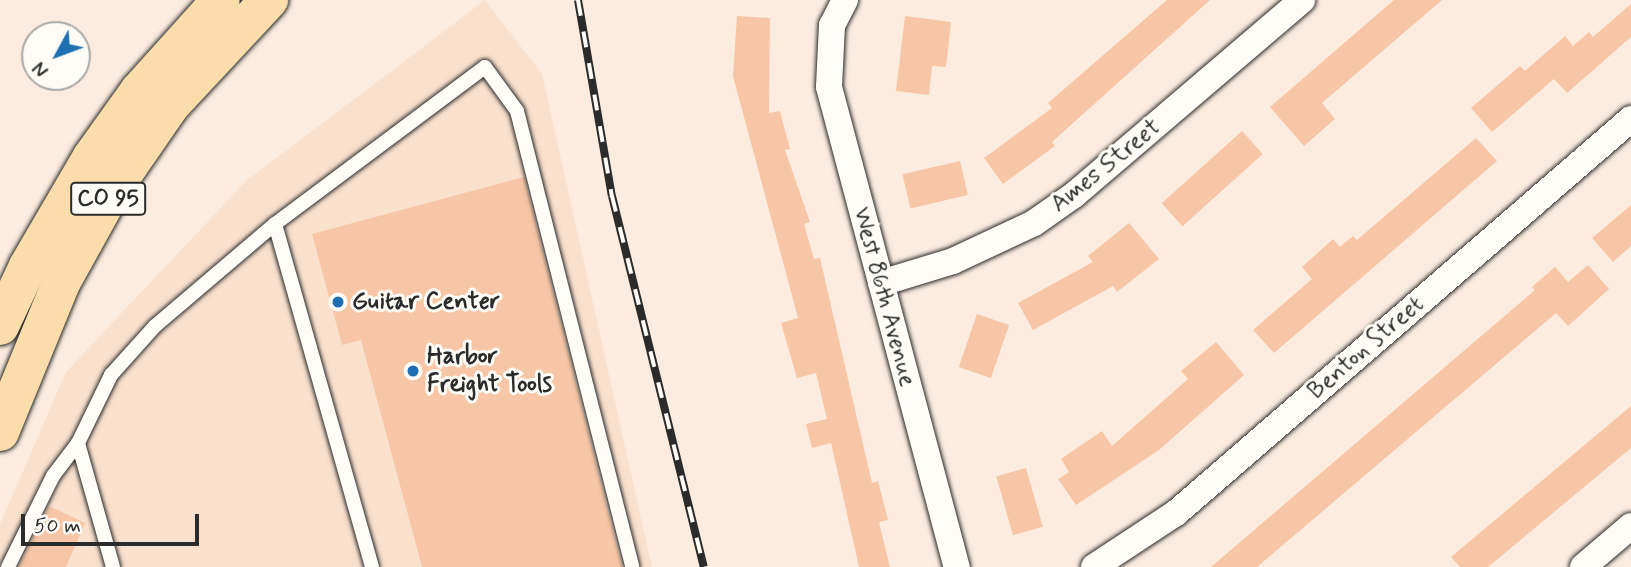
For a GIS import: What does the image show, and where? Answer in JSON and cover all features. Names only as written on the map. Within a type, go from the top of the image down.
[{"type":"main road","name":"CO 95","points":[[0,326],[28,266],[91,158],[139,91],[221,0]]},
{"type":"main road","name":"CO 95","points":[[0,432],[61,283],[113,189],[171,105],[269,0]]},
{"type":"street","name":"West 86th Avenue","points":[[845,0],[832,25],[829,86],[957,567]]},
{"type":"street","name":"Ames Street","points":[[881,284],[953,261],[1034,223],[1074,195],[1302,0]]},
{"type":"street","name":"Benton Street","points":[[1094,567],[1176,513],[1631,120]]},
{"type":"street","points":[[1583,567],[1631,526]]},
{"type":"lane","points":[[8,567],[53,476],[78,443],[111,375],[155,326],[275,224],[485,67],[517,111],[632,567]]},
{"type":"lane","points":[[275,224],[372,567]]},
{"type":"lane","points":[[78,443],[113,567]]},
{"type":"shaded area","points":[[485,0],[542,74],[652,567],[0,567],[0,524],[66,372],[246,181]]},
{"type":"building","points":[[1167,0],[1210,0],[1052,142],[1055,146],[1003,184],[984,158],[1052,108],[1048,103]]},
{"type":"building","points":[[1394,0],[1442,0],[1322,103],[1335,119],[1304,146],[1270,107]]},
{"type":"building","points":[[1631,4],[1631,37],[1567,93],[1554,79],[1492,132],[1471,108],[1520,66],[1525,71],[1565,36],[1573,46],[1589,32],[1593,37]]},
{"type":"building","points":[[737,16],[770,18],[769,113],[780,111],[790,149],[785,150],[810,222],[804,224],[814,259],[820,258],[872,483],[878,481],[888,520],[879,522],[890,567],[859,567],[831,443],[812,448],[806,424],[827,419],[816,373],[797,378],[781,323],[798,318],[733,76]]},
{"type":"building","points":[[905,16],[951,22],[946,67],[932,66],[929,95],[896,91]]},
{"type":"building","points":[[1242,131],[1263,154],[1182,226],[1162,203]]},
{"type":"building","points":[[1476,138],[1497,161],[1274,353],[1253,330],[1312,279],[1302,267],[1333,239],[1340,247],[1353,236],[1357,240]]},
{"type":"building","points":[[960,161],[968,195],[910,208],[903,174]]},
{"type":"building","points":[[524,177],[622,567],[422,567],[361,340],[342,345],[312,234]]},
{"type":"building","points":[[1631,205],[1631,246],[1613,262],[1592,238]]},
{"type":"building","points":[[1129,223],[1159,259],[1117,292],[1113,286],[1033,330],[1018,303],[1093,262],[1088,256]]},
{"type":"building","points":[[1588,265],[1609,289],[1568,326],[1556,313],[1257,567],[1211,567],[1535,290],[1532,287],[1555,267],[1568,282]]},
{"type":"building","points":[[977,314],[1009,325],[991,378],[959,367]]},
{"type":"building","points":[[1216,342],[1244,375],[1159,450],[1076,505],[1058,479],[1069,472],[1061,459],[1102,431],[1112,446],[1188,379],[1181,371]]},
{"type":"building","points":[[1631,406],[1631,448],[1488,567],[1460,567],[1451,557]]},
{"type":"building","points":[[1026,468],[1043,527],[1013,535],[996,477]]},
{"type":"building","points":[[49,506],[85,523],[66,567],[19,567]]},
{"type":"railway","points":[[578,0],[612,196],[704,567]]},
{"type":"place","name":"Guitar Center","points":[[338,302]]},
{"type":"place","name":"Harbor Freight Tools","points":[[413,371]]}]
